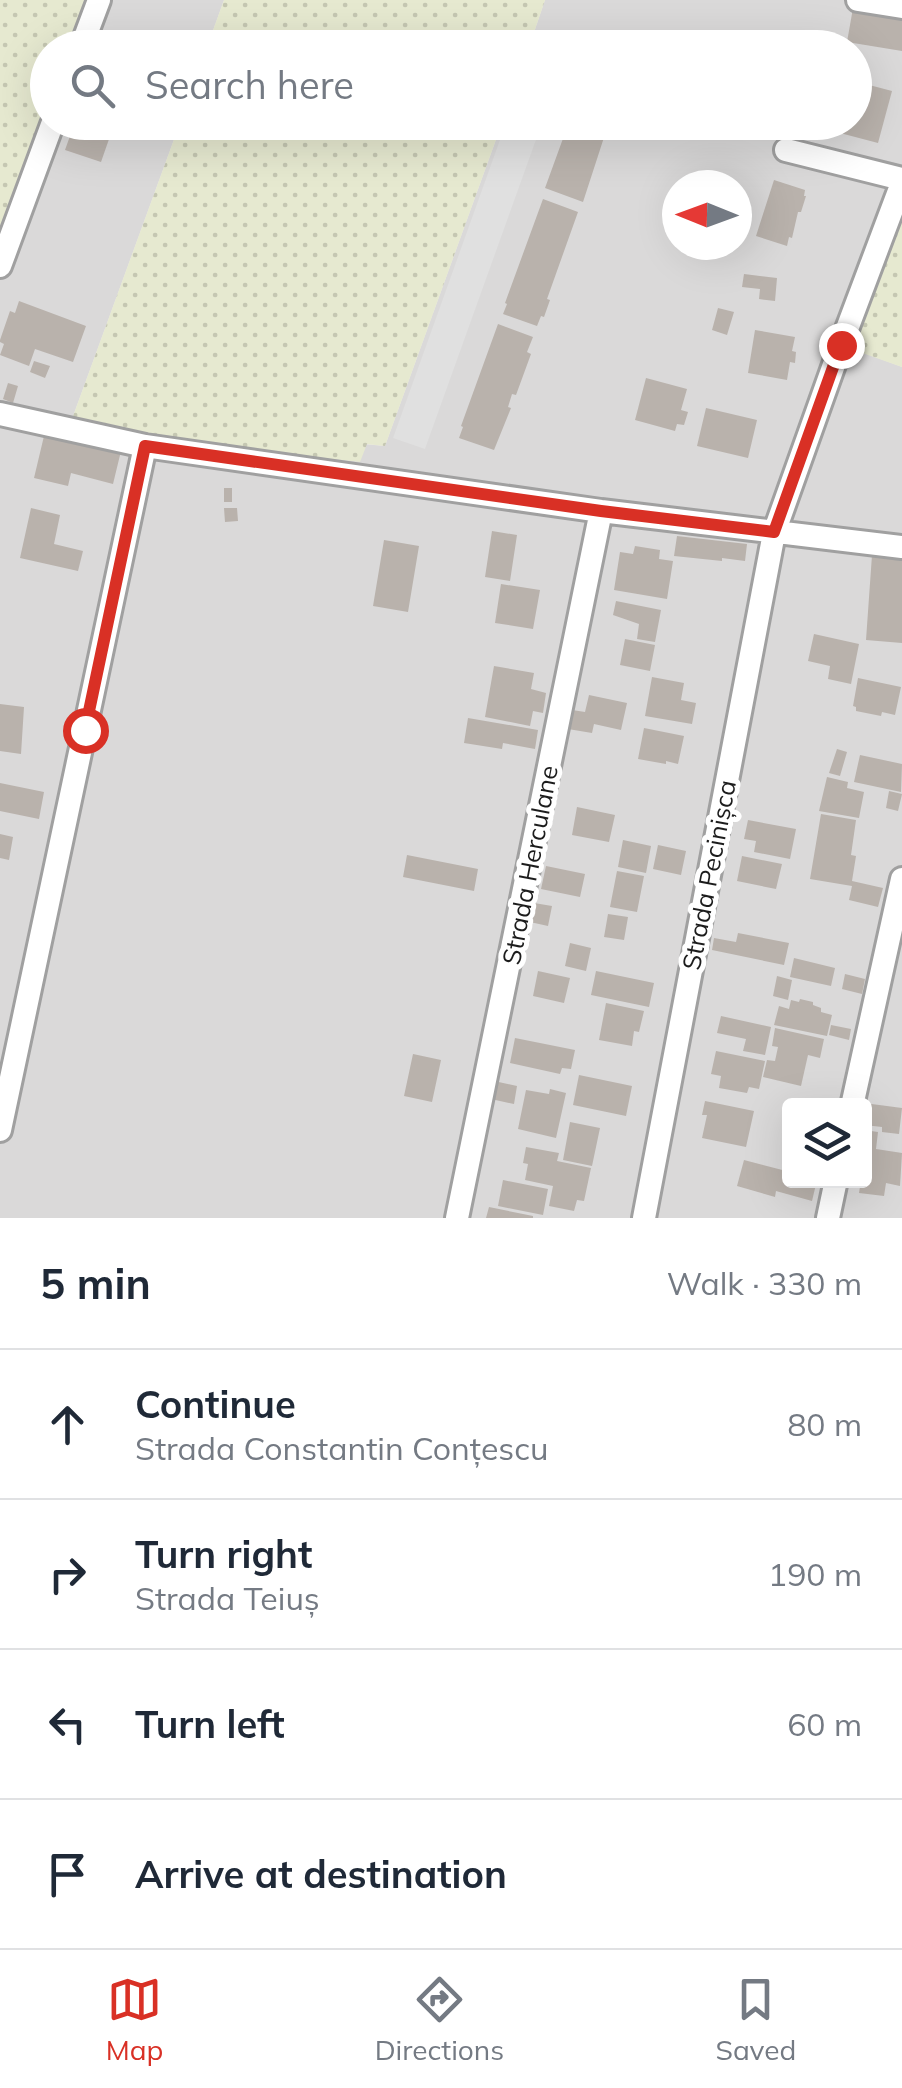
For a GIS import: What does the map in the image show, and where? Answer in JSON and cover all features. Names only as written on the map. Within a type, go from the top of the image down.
[{"type":"street","points":[[88,30],[99,0]]},
{"type":"street","points":[[858,0],[902,8]]},
{"type":"street","points":[[0,266],[46,140]]},
{"type":"street","points":[[786,150],[902,181]]},
{"type":"street","name":"Strada Pecinișca","points":[[644,1218],[774,532],[902,181]]},
{"type":"street","points":[[0,414],[145,446],[601,511],[902,546]]},
{"type":"street","points":[[0,1130],[145,446]]},
{"type":"street","name":"Strada Herculane","points":[[457,1218],[601,511]]},
{"type":"street","points":[[854,1098],[902,878]]},
{"type":"street","points":[[828,1218],[834,1188]]},
{"type":"shaded area","points":[[87,0],[224,0],[213,30],[76,30]]},
{"type":"shaded area","points":[[545,0],[902,0],[902,200],[848,347],[902,367],[902,1218],[0,1218],[0,227],[33,140],[174,140],[72,419],[385,446],[496,140],[872,140],[872,30],[535,30]]},
{"type":"shaded area","points":[[500,140],[536,140],[425,449],[393,438]]},
{"type":"green space","points":[[0,0],[87,0],[76,30],[30,30],[33,140],[0,227]]},
{"type":"green space","points":[[224,0],[545,0],[535,30],[213,30]]},
{"type":"green space","points":[[174,140],[496,140],[385,446],[367,444],[360,462],[147,438],[72,419]]},
{"type":"green space","points":[[902,200],[902,367],[848,348]]},
{"type":"building","points":[[853,8],[902,16],[902,51],[872,46],[872,30],[849,30]]},
{"type":"building","points":[[872,86],[892,91],[878,143],[867,140],[872,140]]},
{"type":"building","points":[[69,140],[109,140],[101,162],[65,150]]},
{"type":"building","points":[[562,140],[603,140],[583,202],[545,188]]},
{"type":"building","points":[[774,180],[805,190],[787,246],[756,236]]},
{"type":"building","points":[[543,199],[578,212],[544,317],[537,326],[503,314]]},
{"type":"building","points":[[744,274],[777,278],[775,301],[759,299],[760,289],[742,287]]},
{"type":"building","points":[[19,301],[86,326],[73,362],[35,349],[29,366],[0,355],[4,344],[0,340],[10,311],[15,313]]},
{"type":"building","points":[[718,308],[734,312],[727,335],[712,330]]},
{"type":"building","points":[[498,324],[533,337],[527,352],[531,354],[516,395],[512,394],[508,407],[511,408],[494,450],[459,438]]},
{"type":"building","points":[[755,330],[795,337],[795,363],[790,362],[787,380],[748,373]]},
{"type":"building","points":[[34,361],[50,366],[45,378],[30,372]]},
{"type":"building","points":[[646,378],[687,389],[681,410],[688,412],[684,425],[677,424],[675,431],[635,420]]},
{"type":"building","points":[[8,383],[18,386],[13,403],[3,399]]},
{"type":"building","points":[[706,408],[757,420],[748,458],[697,446]]},
{"type":"building","points":[[44,436],[121,451],[113,484],[71,473],[68,486],[34,478]]},
{"type":"building","points":[[224,488],[232,488],[232,502],[224,502]]},
{"type":"building","points":[[31,508],[60,515],[54,544],[83,551],[78,571],[20,558]]},
{"type":"building","points":[[224,508],[237,508],[238,521],[225,522]]},
{"type":"building","points":[[492,531],[517,535],[510,581],[485,577]]},
{"type":"building","points":[[677,536],[747,544],[745,561],[674,556]]},
{"type":"building","points":[[384,540],[419,546],[408,612],[373,606]]},
{"type":"building","points":[[635,546],[660,550],[659,559],[673,561],[667,599],[614,590],[620,552],[633,554]]},
{"type":"building","points":[[872,555],[902,558],[902,643],[866,640]]},
{"type":"building","points":[[501,584],[540,590],[533,629],[495,623]]},
{"type":"building","points":[[616,601],[661,610],[655,642],[637,639],[639,624],[613,615]]},
{"type":"building","points":[[814,634],[859,644],[851,684],[828,679],[830,666],[808,661]]},
{"type":"building","points":[[625,639],[655,645],[650,671],[620,665]]},
{"type":"building","points":[[494,666],[534,673],[531,689],[546,693],[543,713],[533,711],[530,726],[485,717]]},
{"type":"building","points":[[652,677],[684,683],[681,700],[696,703],[692,724],[645,716]]},
{"type":"building","points":[[858,678],[901,687],[895,715],[856,711],[853,706]]},
{"type":"building","points":[[589,695],[627,703],[621,730],[594,724],[592,733],[568,729],[572,710],[585,712]]},
{"type":"building","points":[[0,704],[24,707],[21,754],[0,751]]},
{"type":"building","points":[[468,718],[538,730],[535,749],[503,743],[502,749],[464,743]]},
{"type":"building","points":[[644,728],[684,736],[678,764],[638,759]]},
{"type":"building","points":[[837,749],[847,752],[840,776],[829,773]]},
{"type":"building","points":[[860,755],[902,764],[901,792],[854,782]]},
{"type":"building","points":[[827,777],[848,782],[847,788],[864,792],[859,818],[819,811]]},
{"type":"building","points":[[0,783],[44,792],[39,819],[0,811]]},
{"type":"building","points":[[889,791],[902,794],[898,811],[886,808]]},
{"type":"building","points":[[577,807],[615,815],[609,842],[572,835]]},
{"type":"building","points":[[821,814],[856,820],[852,881],[883,888],[878,907],[849,900],[852,886],[810,879]]},
{"type":"building","points":[[748,820],[796,829],[790,859],[754,852],[756,841],[744,839]]},
{"type":"building","points":[[0,834],[13,837],[9,860],[0,858]]},
{"type":"building","points":[[623,840],[651,846],[646,873],[618,867]]},
{"type":"building","points":[[658,845],[686,851],[681,875],[653,869]]},
{"type":"building","points":[[407,855],[478,869],[474,891],[403,877]]},
{"type":"building","points":[[742,856],[782,864],[776,889],[737,881]]},
{"type":"building","points":[[546,866],[585,874],[580,897],[541,889]]},
{"type":"building","points":[[617,871],[644,876],[637,912],[610,907]]},
{"type":"building","points":[[534,903],[552,906],[548,926],[530,922]]},
{"type":"building","points":[[608,914],[628,917],[624,940],[604,937]]},
{"type":"building","points":[[738,933],[789,943],[784,965],[712,950],[714,938],[736,942]]},
{"type":"building","points":[[570,943],[591,948],[586,971],[565,966]]},
{"type":"building","points":[[794,958],[835,968],[831,986],[790,977]]},
{"type":"building","points":[[538,971],[570,978],[564,1003],[533,996]]},
{"type":"building","points":[[596,971],[654,983],[649,1007],[591,995]]},
{"type":"building","points":[[845,974],[865,979],[862,994],[842,989]]},
{"type":"building","points":[[777,976],[792,980],[788,1000],[773,996]]},
{"type":"building","points":[[791,1000],[813,1002],[821,1012],[832,1015],[827,1036],[774,1025],[779,1006],[789,1009]]},
{"type":"building","points":[[606,1003],[644,1011],[632,1046],[599,1040]]},
{"type":"building","points":[[721,1016],[771,1027],[765,1055],[743,1051],[746,1039],[717,1033]]},
{"type":"building","points":[[831,1025],[851,1029],[849,1040],[829,1035]]},
{"type":"building","points":[[775,1028],[824,1039],[820,1058],[808,1055],[801,1086],[763,1077],[767,1060],[775,1061]]},
{"type":"building","points":[[515,1038],[575,1050],[571,1069],[562,1068],[560,1074],[510,1063]]},
{"type":"building","points":[[716,1051],[765,1061],[759,1089],[749,1087],[747,1093],[719,1088],[721,1076],[711,1074]]},
{"type":"building","points":[[413,1054],[441,1060],[432,1102],[404,1096]]},
{"type":"building","points":[[579,1075],[632,1086],[626,1116],[573,1105]]},
{"type":"building","points":[[494,1081],[517,1086],[514,1104],[491,1099]]},
{"type":"building","points":[[550,1089],[566,1093],[556,1138],[518,1129],[526,1090],[549,1094]]},
{"type":"building","points":[[705,1101],[754,1111],[746,1147],[702,1138],[707,1115],[702,1115]]},
{"type":"building","points":[[872,1104],[902,1108],[899,1134],[882,1132],[882,1127],[872,1126]]},
{"type":"building","points":[[570,1122],[600,1128],[592,1166],[563,1160]]},
{"type":"building","points":[[872,1131],[878,1132],[876,1149],[902,1153],[900,1186],[886,1183],[884,1196],[859,1193],[860,1188],[872,1188]]},
{"type":"building","points":[[526,1147],[559,1153],[557,1161],[591,1168],[584,1201],[577,1200],[574,1211],[549,1206],[553,1186],[525,1180]]},
{"type":"building","points":[[744,1160],[782,1170],[782,1188],[815,1188],[812,1201],[776,1191],[775,1197],[737,1186]]},
{"type":"building","points":[[503,1180],[548,1189],[543,1215],[498,1206]]},
{"type":"building","points":[[489,1207],[533,1216],[533,1218],[486,1218]]},
{"type":"route","points":[[85,730],[145,446],[774,532],[841,345]]}]
